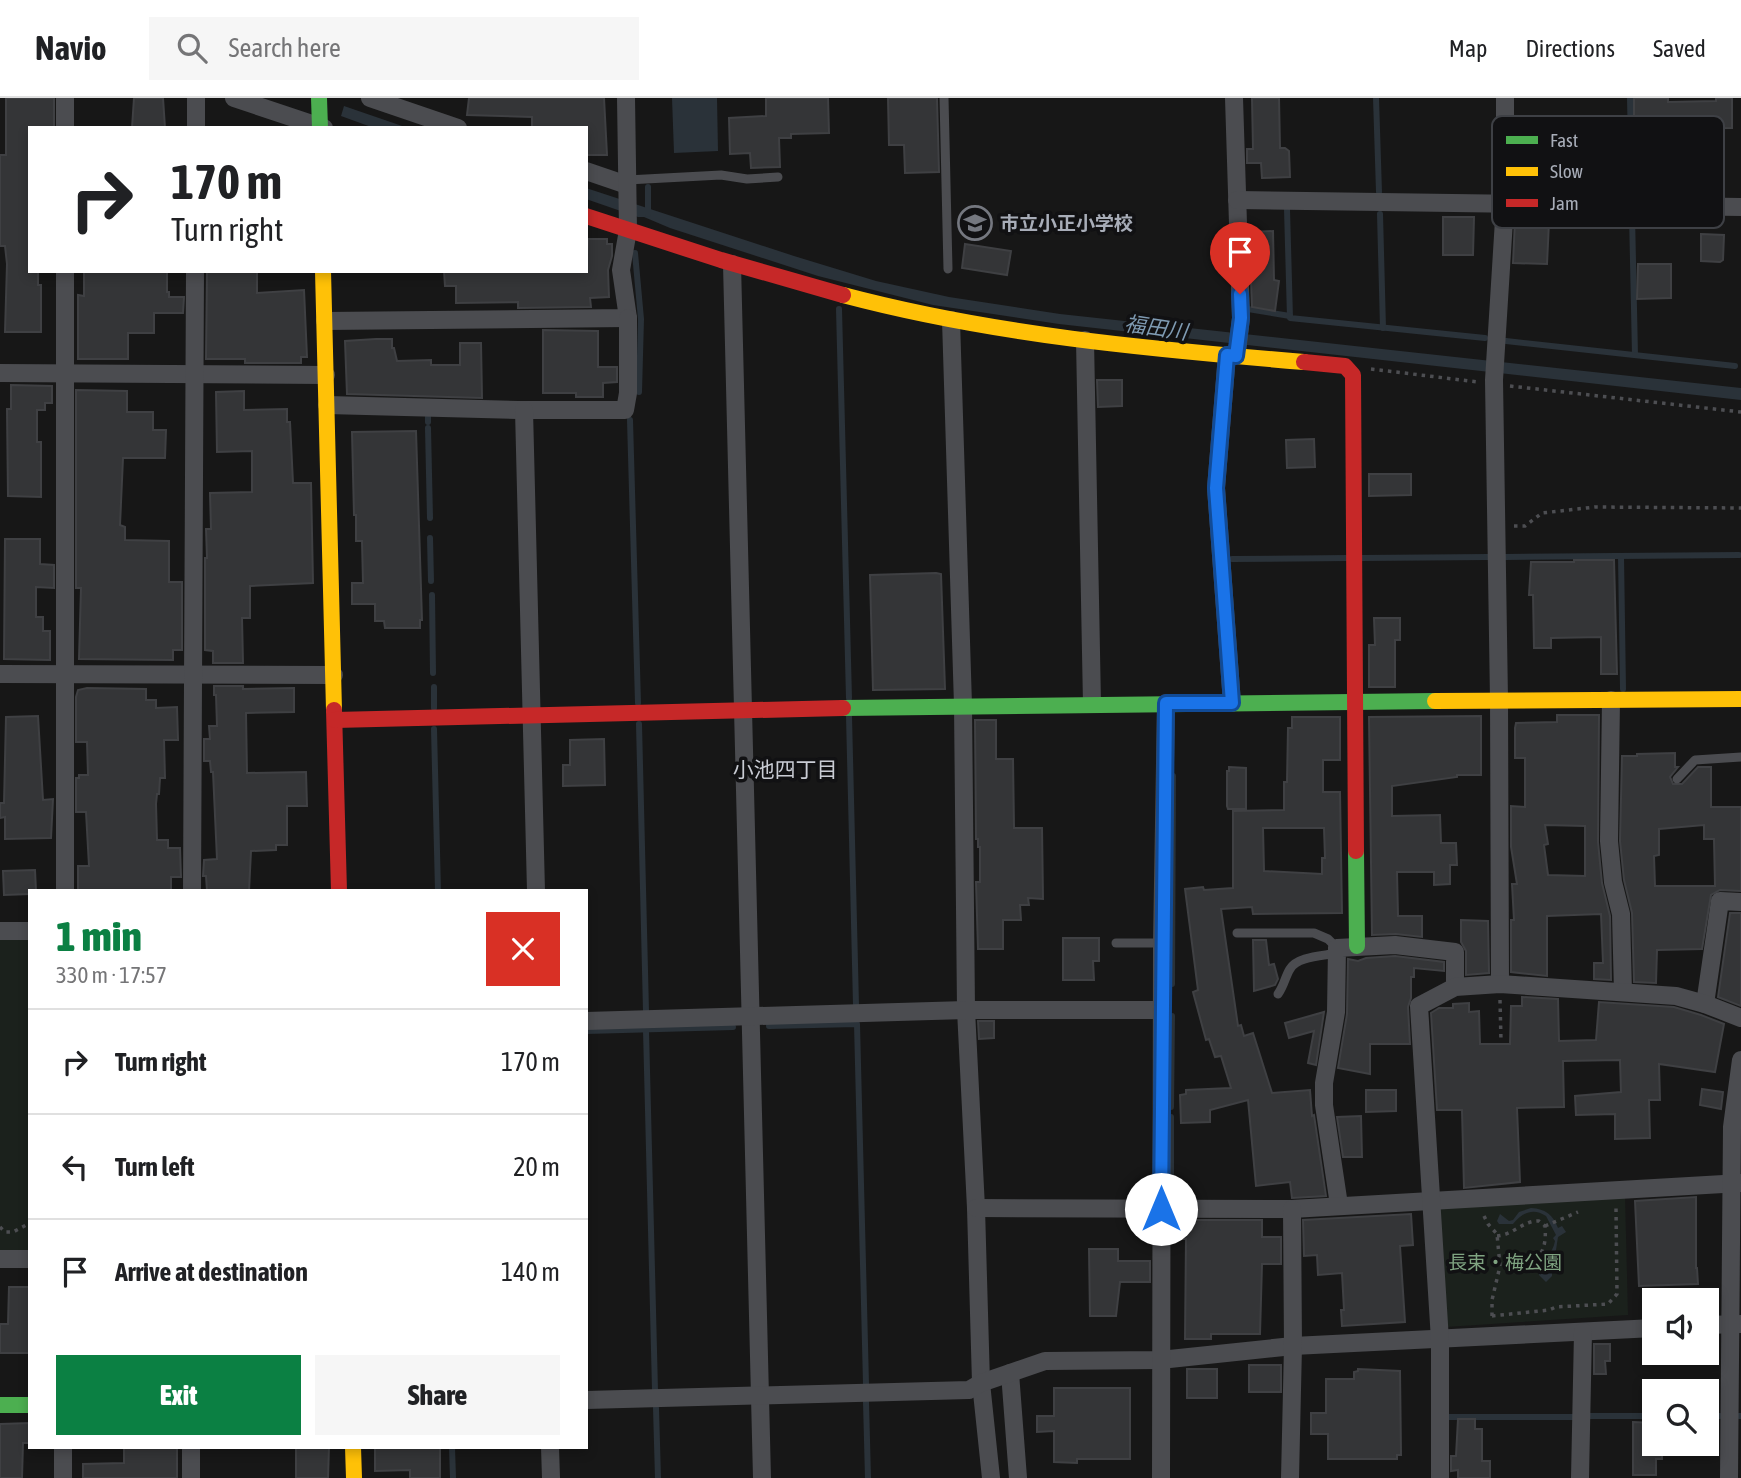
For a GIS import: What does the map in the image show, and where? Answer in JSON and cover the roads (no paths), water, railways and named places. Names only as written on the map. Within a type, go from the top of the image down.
[{"type":"street","points":[[65,98],[65,126]]},
{"type":"street","points":[[195,126],[196,98]]},
{"type":"street","points":[[233,98],[318,126]]},
{"type":"street","points":[[319,98],[321,126]]},
{"type":"street","points":[[370,98],[452,126]]},
{"type":"street","points":[[327,405],[625,410],[628,393],[628,318],[621,270],[628,225],[626,98]]},
{"type":"street","points":[[1232,703],[1216,488],[1233,354],[1240,324],[1234,98]]},
{"type":"street","points":[[1505,98],[1505,116]]},
{"type":"street","points":[[588,172],[628,188]]},
{"type":"street","points":[[1237,200],[1492,204]]},
{"type":"street","points":[[588,216],[628,225],[732,264],[862,300],[951,320],[1085,340],[1345,366],[1353,375],[1356,702],[1353,783],[1357,946]]},
{"type":"street","points":[[1500,984],[1494,354],[1503,228]]},
{"type":"street","points":[[732,264],[762,1478]]},
{"type":"street","points":[[65,273],[65,889]]},
{"type":"street","points":[[192,889],[195,273]]},
{"type":"street","points":[[323,273],[339,889]]},
{"type":"street","points":[[324,321],[628,318]]},
{"type":"street","points":[[951,320],[962,705],[966,1010],[981,1383],[991,1478]]},
{"type":"street","points":[[1085,340],[1092,704]]},
{"type":"street","points":[[0,373],[326,375]]},
{"type":"street","points":[[524,410],[536,889]]},
{"type":"street","points":[[0,674],[334,675]]},
{"type":"street","points":[[335,720],[962,705],[1741,699]]},
{"type":"street","points":[[1611,700],[1609,841],[1613,882],[1621,914],[1623,992]]},
{"type":"street","points":[[1160,1478],[1162,943],[1166,703]]},
{"type":"street","points":[[1705,1004],[1720,901],[1741,902]]},
{"type":"street","points":[[0,931],[28,931]]},
{"type":"street","points":[[1339,1205],[1324,1105],[1324,1083],[1336,1012],[1337,951],[1357,946],[1395,945],[1455,952],[1455,987]]},
{"type":"street","points":[[1440,1478],[1440,1340],[1419,1006],[1455,987],[1500,984],[1676,996],[1741,1018]]},
{"type":"street","points":[[588,1021],[966,1010],[1162,1010]]},
{"type":"street","points":[[1729,1478],[1735,1324],[1736,1183],[1732,1127],[1741,1060]]},
{"type":"street","points":[[976,1208],[1292,1209],[1736,1183]]},
{"type":"street","points":[[1290,1478],[1292,1209]]},
{"type":"street","points":[[0,1259],[28,1259]]},
{"type":"street","points":[[588,1400],[969,1390],[981,1383],[1045,1361],[1160,1360],[1293,1346],[1642,1329]]},
{"type":"street","points":[[1580,1478],[1583,1332]]},
{"type":"street","points":[[1010,1373],[1018,1478]]},
{"type":"street","points":[[0,1405],[28,1405]]},
{"type":"street","points":[[63,1449],[63,1478]]},
{"type":"street","points":[[191,1449],[191,1478]]},
{"type":"street","points":[[353,1449],[354,1478]]},
{"type":"street","points":[[550,1449],[551,1478]]},
{"type":"lane","points":[[944,98],[948,269]]},
{"type":"lane","points":[[628,188],[721,175],[778,177]]},
{"type":"lane","points":[[1677,779],[1695,760],[1741,757]]},
{"type":"lane","points":[[1237,933],[1314,933],[1328,939],[1337,951],[1291,966],[1285,984],[1278,994]]},
{"type":"lane","points":[[1116,943],[1162,943]]},
{"type":"water","points":[[672,98],[717,98],[718,151],[674,153]]},
{"type":"water","points":[[344,106],[402,126],[368,126],[341,116]]},
{"type":"water","name":"福田川","points":[[588,189],[876,281],[949,297],[1060,314],[1741,388],[1741,400],[1059,324],[933,305],[818,276],[588,200]]},
{"type":"water","points":[[1531,1208],[1548,1214],[1558,1228],[1562,1226],[1566,1232],[1558,1237],[1556,1250],[1547,1262],[1552,1276],[1546,1282],[1539,1275],[1540,1270],[1554,1246],[1553,1238],[1556,1235],[1546,1216],[1532,1212],[1524,1214],[1513,1224],[1499,1224],[1497,1221],[1500,1214],[1509,1221],[1519,1212]]},
{"type":"waterway","points":[[1376,98],[1379,192]]},
{"type":"waterway","points":[[1630,98],[1630,116]]},
{"type":"waterway","points":[[648,187],[648,214]]},
{"type":"waterway","points":[[1287,209],[1290,318],[1485,338]]},
{"type":"waterway","points":[[1380,214],[1383,328]]},
{"type":"waterway","points":[[1632,228],[1635,355]]},
{"type":"waterway","points":[[635,253],[641,319],[639,392]]},
{"type":"waterway","points":[[839,309],[849,698]]},
{"type":"waterway","points":[[1248,309],[1290,316]]},
{"type":"waterway","points":[[1506,341],[1735,366]]},
{"type":"waterway","points":[[428,417],[428,422]]},
{"type":"waterway","points":[[630,420],[638,703]]},
{"type":"waterway","points":[[428,428],[430,518]]},
{"type":"waterway","points":[[430,538],[431,581]]},
{"type":"waterway","points":[[1505,557],[1739,555]]},
{"type":"waterway","points":[[1621,556],[1623,689]]},
{"type":"waterway","points":[[1361,558],[1488,557]]},
{"type":"waterway","points":[[1232,559],[1348,558]]},
{"type":"waterway","points":[[432,595],[433,673]]},
{"type":"waterway","points":[[434,687],[434,708]]},
{"type":"waterway","points":[[849,716],[856,1005]]},
{"type":"waterway","points":[[639,724],[646,1011]]},
{"type":"waterway","points":[[434,729],[438,889]]},
{"type":"waterway","points":[[1172,984],[1173,776]]},
{"type":"waterway","points":[[1171,1107],[1172,1016]]},
{"type":"waterway","points":[[769,1026],[857,1024],[866,1384]]},
{"type":"waterway","points":[[588,1031],[733,1027]]},
{"type":"waterway","points":[[646,1030],[655,1390]]},
{"type":"waterway","points":[[1171,1117],[1171,1197]]},
{"type":"waterway","points":[[866,1402],[868,1478]]},
{"type":"waterway","points":[[656,1408],[658,1478]]},
{"type":"waterway","points":[[1586,1416],[1642,1416]]},
{"type":"waterway","points":[[1449,1417],[1574,1417]]},
{"type":"waterway","points":[[452,1449],[453,1478]]},
{"type":"place","name":"市立小正小学校","points":[[975,223]]},
{"type":"district","name":"小池四丁目","points":[[785,770]]},
{"type":"park label","name":"長束・梅公園","points":[[1505,1262]]}]
